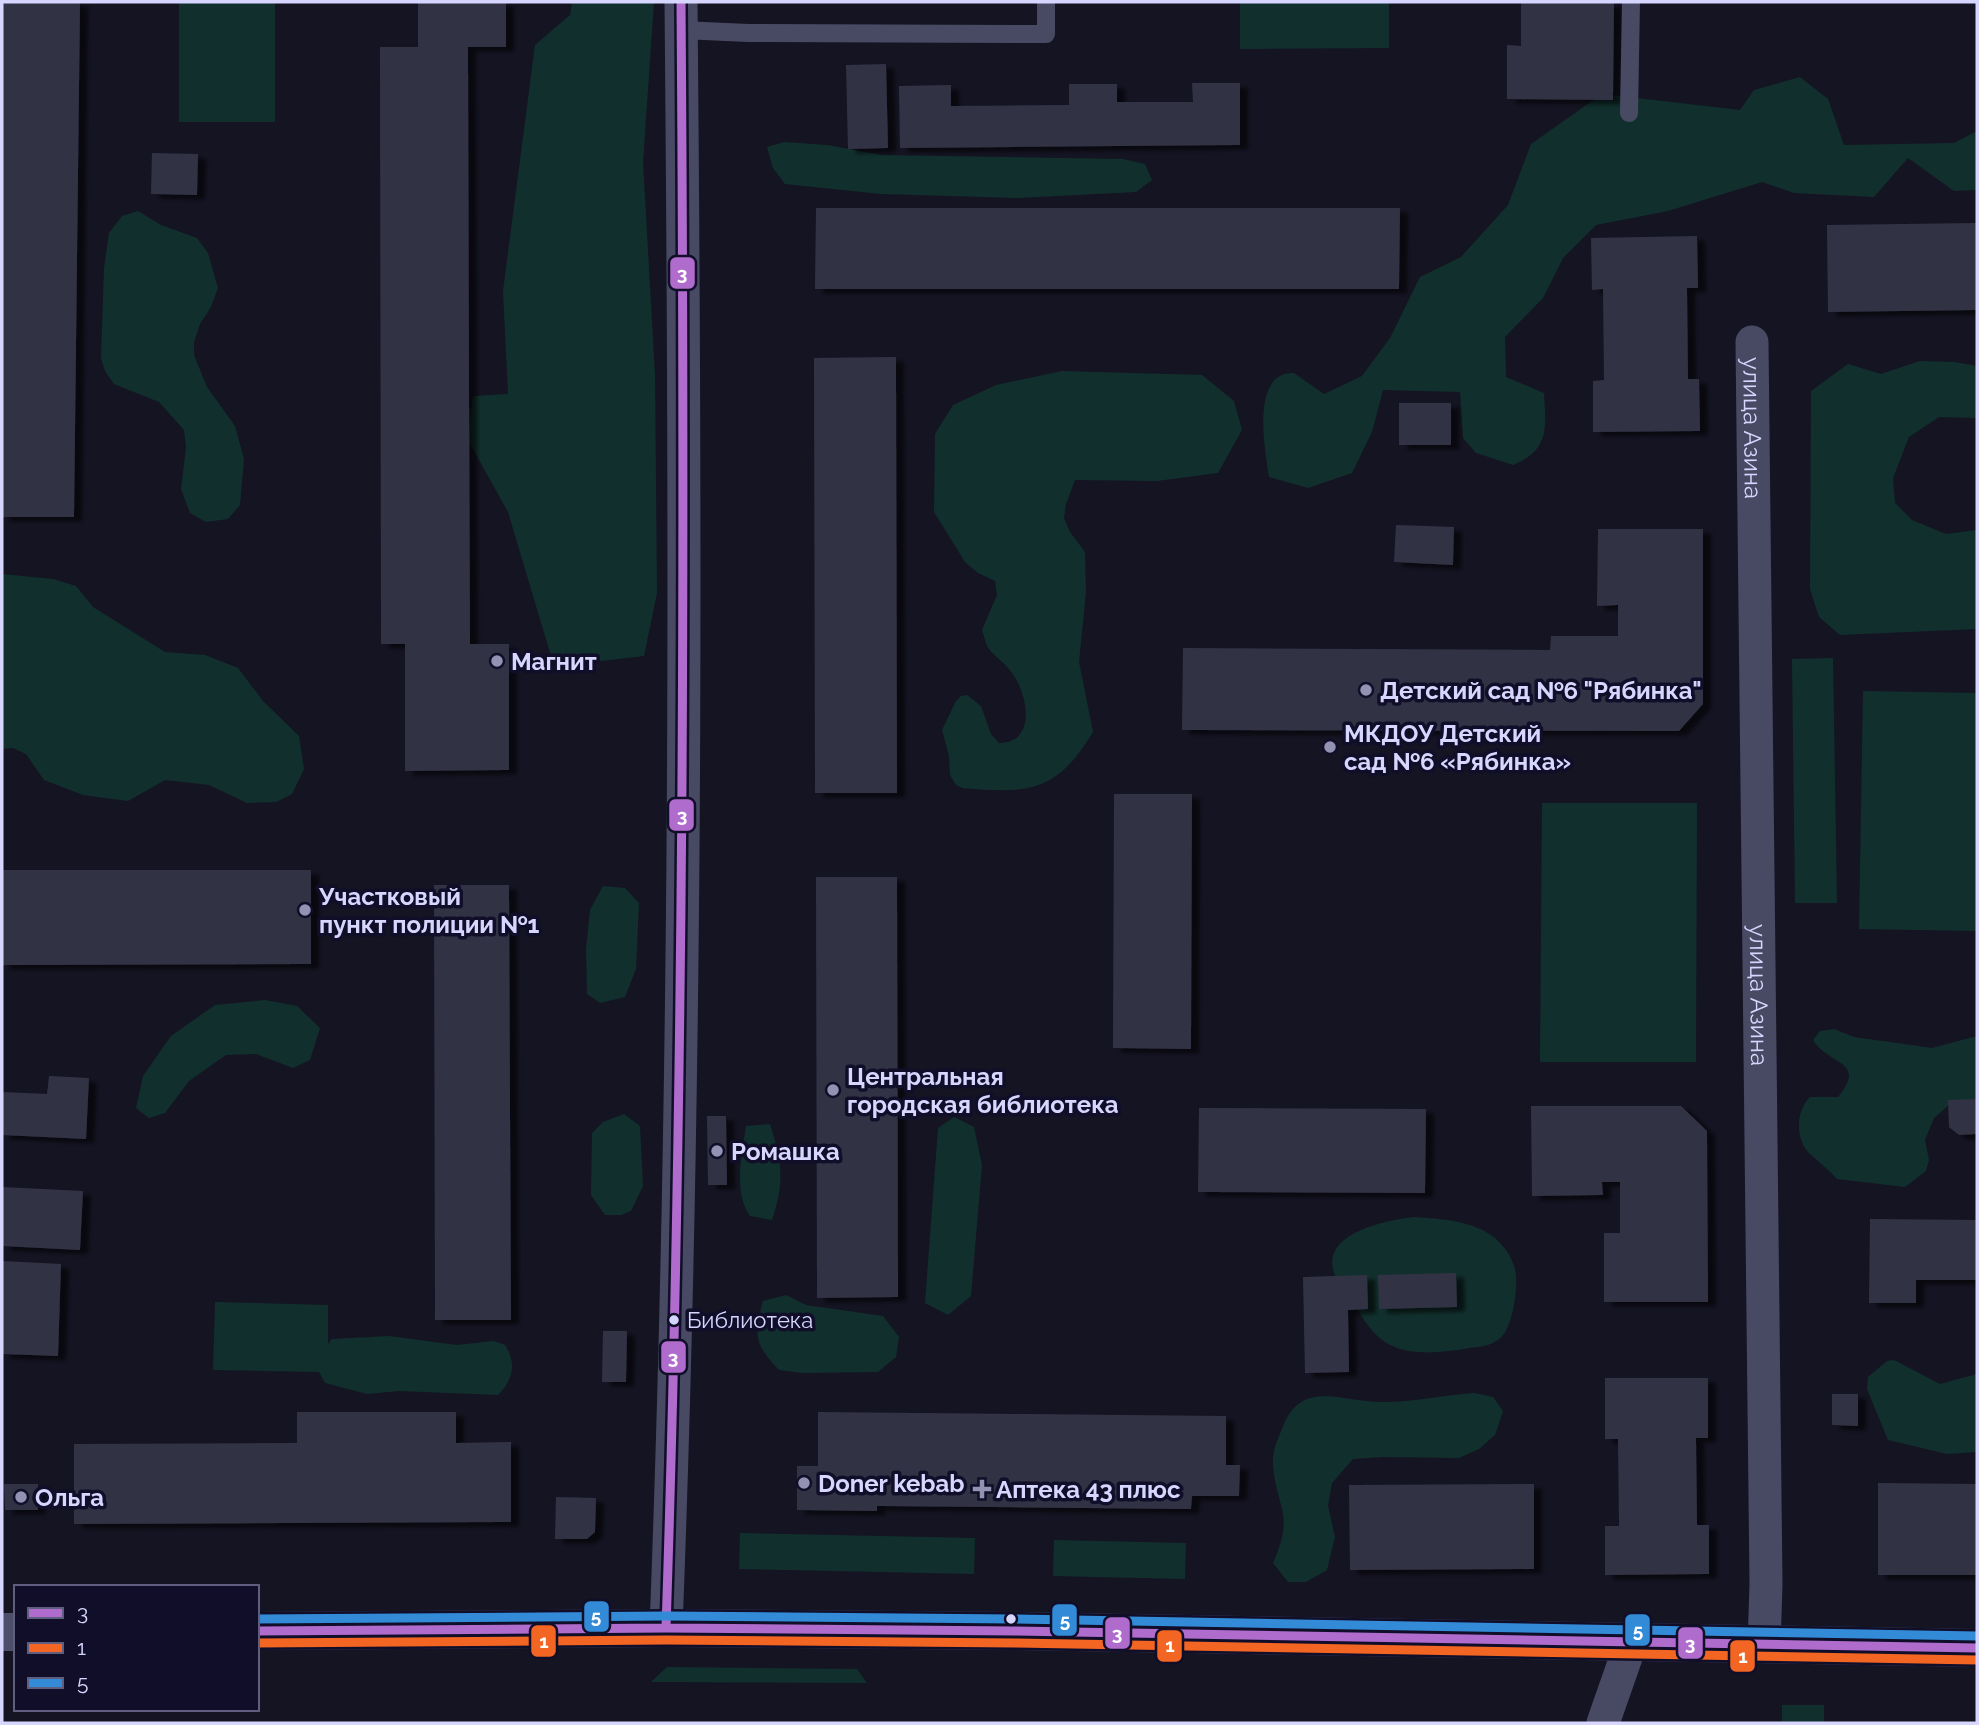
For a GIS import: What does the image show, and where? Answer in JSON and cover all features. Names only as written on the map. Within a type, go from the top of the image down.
[{"type":"street","points":[[666,1629],[675,1356],[685,827],[681,16]]},
{"type":"street","name":"улица Азина","points":[[1752,342],[1766,1584],[1764,1646]]},
{"type":"street","points":[[259,1631],[1014,1631],[1977,1648]]},
{"type":"street","points":[[1603,1723],[1631,1643]]},
{"type":"lane","points":[[681,16],[748,33],[1046,34],[1046,2]]},
{"type":"lane","points":[[1629,113],[1631,2]]},
{"type":"green space","points":[[179,2],[275,2],[275,122],[179,122]]},
{"type":"green space","points":[[572,2],[654,2],[643,162],[655,375],[657,593],[644,656],[592,662],[551,656],[508,512],[468,440],[473,396],[508,394],[503,291],[535,45],[570,15]]},
{"type":"green space","points":[[1240,2],[1389,2],[1389,48],[1240,49]]},
{"type":"green space","points":[[1800,77],[1828,99],[1844,145],[1954,143],[1977,131],[1977,190],[1954,191],[1908,158],[1874,197],[1794,193],[1762,182],[1668,211],[1596,225],[1563,258],[1543,298],[1505,337],[1506,377],[1544,393],[1543,436],[1540,445],[1525,459],[1513,465],[1476,453],[1463,438],[1460,392],[1383,390],[1372,432],[1352,473],[1308,488],[1269,477],[1264,414],[1271,385],[1280,376],[1294,373],[1324,394],[1362,376],[1390,338],[1420,277],[1461,257],[1508,205],[1531,144],[1602,94],[1740,110],[1754,90]]},
{"type":"green space","points":[[784,142],[827,145],[882,155],[1123,159],[1145,164],[1152,180],[1136,192],[1018,198],[881,194],[785,184],[773,168],[767,147]]},
{"type":"green space","points":[[138,211],[161,225],[197,238],[208,253],[218,288],[211,307],[200,324],[194,342],[194,355],[207,387],[235,426],[244,459],[240,505],[228,519],[206,522],[190,513],[181,489],[186,447],[184,430],[159,402],[114,384],[105,371],[101,358],[104,268],[109,233],[122,216]]},
{"type":"green space","points":[[1920,361],[1977,366],[1977,418],[1939,417],[1909,437],[1893,478],[1895,503],[1912,520],[1946,534],[1977,530],[1977,629],[1840,635],[1819,617],[1810,589],[1811,391],[1848,364],[1881,374]]},
{"type":"green space","points":[[1062,371],[1202,375],[1234,401],[1242,430],[1218,473],[1157,481],[1075,480],[1064,518],[1070,532],[1085,552],[1086,592],[1079,662],[1093,732],[1067,767],[1039,785],[1006,790],[963,788],[956,785],[950,775],[949,756],[942,730],[956,701],[967,695],[981,706],[991,734],[999,743],[1018,736],[1026,720],[1026,709],[1016,679],[987,646],[982,630],[997,595],[995,581],[978,573],[965,562],[934,512],[935,434],[953,405],[996,385]]},
{"type":"green space","points":[[2,574],[53,579],[76,586],[93,607],[165,652],[205,655],[238,668],[263,701],[299,736],[304,769],[292,794],[276,802],[247,803],[209,785],[165,780],[128,801],[83,795],[44,780],[26,754],[13,748],[2,749]]},
{"type":"green space","points":[[1833,658],[1837,903],[1795,903],[1792,659]]},
{"type":"green space","points":[[1863,691],[1977,693],[1977,931],[1859,929]]},
{"type":"green space","points":[[1542,803],[1697,803],[1696,1062],[1540,1062]]},
{"type":"green space","points":[[603,886],[625,888],[639,903],[636,969],[625,997],[600,1003],[587,994],[586,949],[590,910]]},
{"type":"green space","points":[[265,1000],[297,1006],[320,1028],[310,1060],[293,1068],[256,1054],[226,1055],[189,1081],[165,1113],[149,1118],[136,1108],[143,1076],[171,1036],[215,1005]]},
{"type":"green space","points":[[1834,1029],[1854,1037],[1932,1048],[1977,1036],[1977,1113],[1949,1105],[1934,1118],[1925,1140],[1929,1160],[1926,1171],[1905,1187],[1837,1179],[1811,1155],[1802,1142],[1799,1126],[1805,1103],[1810,1097],[1838,1097],[1849,1076],[1843,1064],[1828,1055],[1813,1040],[1820,1031]]},
{"type":"green space","points":[[624,1114],[640,1126],[643,1186],[631,1211],[621,1215],[605,1215],[591,1195],[592,1133],[603,1122]]},
{"type":"green space","points":[[954,1117],[974,1127],[982,1165],[971,1296],[948,1315],[925,1303],[938,1128]]},
{"type":"green space","points":[[770,1124],[780,1172],[779,1194],[772,1220],[750,1216],[740,1184],[746,1126]]},
{"type":"green space","points":[[1414,1217],[1476,1227],[1495,1238],[1507,1252],[1515,1269],[1515,1295],[1508,1326],[1496,1341],[1481,1347],[1451,1351],[1413,1352],[1395,1347],[1372,1330],[1342,1289],[1333,1269],[1333,1256],[1348,1237],[1375,1225]]},
{"type":"green space","points":[[786,1295],[806,1305],[883,1316],[899,1337],[896,1357],[878,1372],[802,1373],[779,1370],[761,1346],[758,1322],[763,1301]]},
{"type":"green space","points":[[215,1302],[328,1305],[328,1344],[332,1339],[389,1336],[457,1345],[494,1341],[505,1345],[511,1359],[512,1372],[498,1395],[399,1391],[367,1394],[325,1383],[319,1372],[213,1370]]},
{"type":"green space","points":[[1894,1360],[1940,1384],[1977,1374],[1977,1452],[1947,1454],[1888,1440],[1867,1389],[1868,1377],[1887,1361]]},
{"type":"green space","points":[[1474,1393],[1493,1397],[1503,1411],[1495,1435],[1479,1449],[1459,1458],[1353,1459],[1332,1483],[1328,1506],[1335,1537],[1327,1570],[1306,1582],[1288,1582],[1273,1563],[1284,1522],[1273,1460],[1275,1447],[1290,1413],[1310,1398],[1322,1396],[1390,1402]]},
{"type":"green space","points":[[740,1533],[975,1538],[974,1574],[739,1569]]},
{"type":"green space","points":[[1054,1540],[1186,1543],[1185,1579],[1053,1576]]},
{"type":"green space","points":[[667,1667],[857,1669],[867,1683],[651,1682]]},
{"type":"green space","points":[[1782,1705],[1824,1705],[1824,1723],[1782,1723]]},
{"type":"building","points":[[2,2],[80,2],[74,517],[2,517]]},
{"type":"building","points":[[418,2],[506,2],[506,47],[468,47],[470,644],[509,644],[509,770],[405,771],[405,644],[381,644],[380,47],[418,47]]},
{"type":"building","points":[[1521,2],[1614,2],[1613,100],[1507,99],[1507,45],[1521,46]]},
{"type":"building","points":[[886,64],[888,148],[848,149],[846,65]]},
{"type":"building","points":[[1192,83],[1240,83],[1240,145],[900,148],[899,86],[951,85],[951,106],[1069,105],[1069,84],[1117,84],[1117,102],[1193,102]]},
{"type":"building","points":[[152,153],[198,154],[197,195],[151,194]]},
{"type":"building","points":[[816,208],[1400,208],[1399,289],[815,289]]},
{"type":"building","points":[[1977,223],[1977,310],[1828,312],[1827,225]]},
{"type":"building","points":[[1697,236],[1698,288],[1687,288],[1688,379],[1699,379],[1700,431],[1593,432],[1593,381],[1604,380],[1603,289],[1592,290],[1591,238]]},
{"type":"building","points":[[896,357],[897,793],[815,793],[814,358]]},
{"type":"building","points":[[1399,403],[1451,403],[1451,445],[1399,445]]},
{"type":"building","points":[[1396,525],[1454,527],[1453,565],[1394,562]]},
{"type":"building","points":[[1598,529],[1703,529],[1703,704],[1679,731],[1182,730],[1183,648],[1550,650],[1551,636],[1618,636],[1618,605],[1597,606]]},
{"type":"building","points":[[1114,794],[1192,794],[1191,1049],[1113,1048]]},
{"type":"building","points":[[2,870],[311,870],[311,964],[2,965]]},
{"type":"building","points":[[816,877],[897,877],[898,1297],[817,1298]]},
{"type":"building","points":[[434,885],[509,885],[511,1320],[435,1320]]},
{"type":"building","points":[[49,1076],[89,1078],[86,1139],[2,1135],[2,1092],[47,1094]]},
{"type":"building","points":[[1977,1099],[1977,1134],[1959,1135],[1949,1127],[1948,1100]]},
{"type":"building","points":[[1531,1106],[1681,1106],[1707,1131],[1708,1302],[1604,1302],[1604,1233],[1620,1233],[1620,1182],[1602,1182],[1603,1195],[1532,1196]]},
{"type":"building","points":[[1199,1108],[1426,1109],[1425,1193],[1198,1192]]},
{"type":"building","name":"Ромашка","points":[[707,1116],[726,1116],[727,1185],[708,1185]]},
{"type":"building","points":[[2,1187],[83,1191],[80,1250],[2,1246]]},
{"type":"building","points":[[1870,1219],[1977,1220],[1977,1280],[1916,1280],[1916,1303],[1869,1303]]},
{"type":"building","points":[[2,1261],[61,1264],[58,1356],[2,1354]]},
{"type":"building","points":[[1456,1273],[1457,1307],[1379,1309],[1378,1275]]},
{"type":"building","points":[[1367,1275],[1368,1309],[1348,1310],[1349,1372],[1305,1373],[1303,1277]]},
{"type":"building","points":[[603,1331],[627,1331],[626,1382],[602,1382]]},
{"type":"building","points":[[1605,1378],[1708,1378],[1708,1438],[1696,1438],[1697,1525],[1709,1525],[1709,1574],[1605,1575],[1605,1526],[1619,1526],[1618,1439],[1605,1439]]},
{"type":"building","points":[[1832,1394],[1858,1394],[1858,1426],[1832,1425]]},
{"type":"building","points":[[297,1412],[456,1412],[456,1443],[511,1442],[511,1522],[74,1524],[74,1444],[297,1443]]},
{"type":"building","points":[[818,1412],[1226,1416],[1226,1465],[1240,1465],[1239,1496],[1192,1496],[1191,1509],[877,1506],[877,1511],[797,1510],[797,1466],[818,1466]]},
{"type":"building","points":[[1878,1483],[1977,1484],[1977,1575],[1878,1575]]},
{"type":"building","name":"Ольга","points":[[4,1484],[38,1484],[38,1510],[5,1510]]},
{"type":"building","points":[[1534,1484],[1534,1569],[1350,1570],[1349,1485]]},
{"type":"building","points":[[556,1497],[596,1498],[595,1532],[587,1539],[555,1539]]},
{"type":"transit line","name":"3","points":[[666,1628],[677,1221],[682,815],[681,2]]},
{"type":"transit line","name":"5","points":[[259,1619],[666,1616],[1014,1619],[1977,1636]]},
{"type":"transit line","name":"3","points":[[259,1631],[666,1628],[1014,1631],[1977,1648]]},
{"type":"transit line","name":"1","points":[[259,1643],[666,1640],[1014,1643],[1977,1660]]},
{"type":"place","name":"Магнит","points":[[497,661]]},
{"type":"place","name":"Детский сад №6 \"Рябинка\"","points":[[1366,690]]},
{"type":"place","name":"МКДОУ Детский сад №6 «Рябинка»","points":[[1330,747]]},
{"type":"place","name":"Участковый пункт полиции №1","points":[[305,910]]},
{"type":"place","name":"Центральная городская библиотека","points":[[833,1090]]},
{"type":"place","name":"Ромашка","points":[[717,1151]]},
{"type":"place","name":"Библиотека","points":[[674,1320]]},
{"type":"place","name":"Doner kebab","points":[[804,1483]]},
{"type":"place","name":"Аптека 43 плюс","points":[[982,1489]]},
{"type":"place","name":"Ольга","points":[[21,1497]]}]
